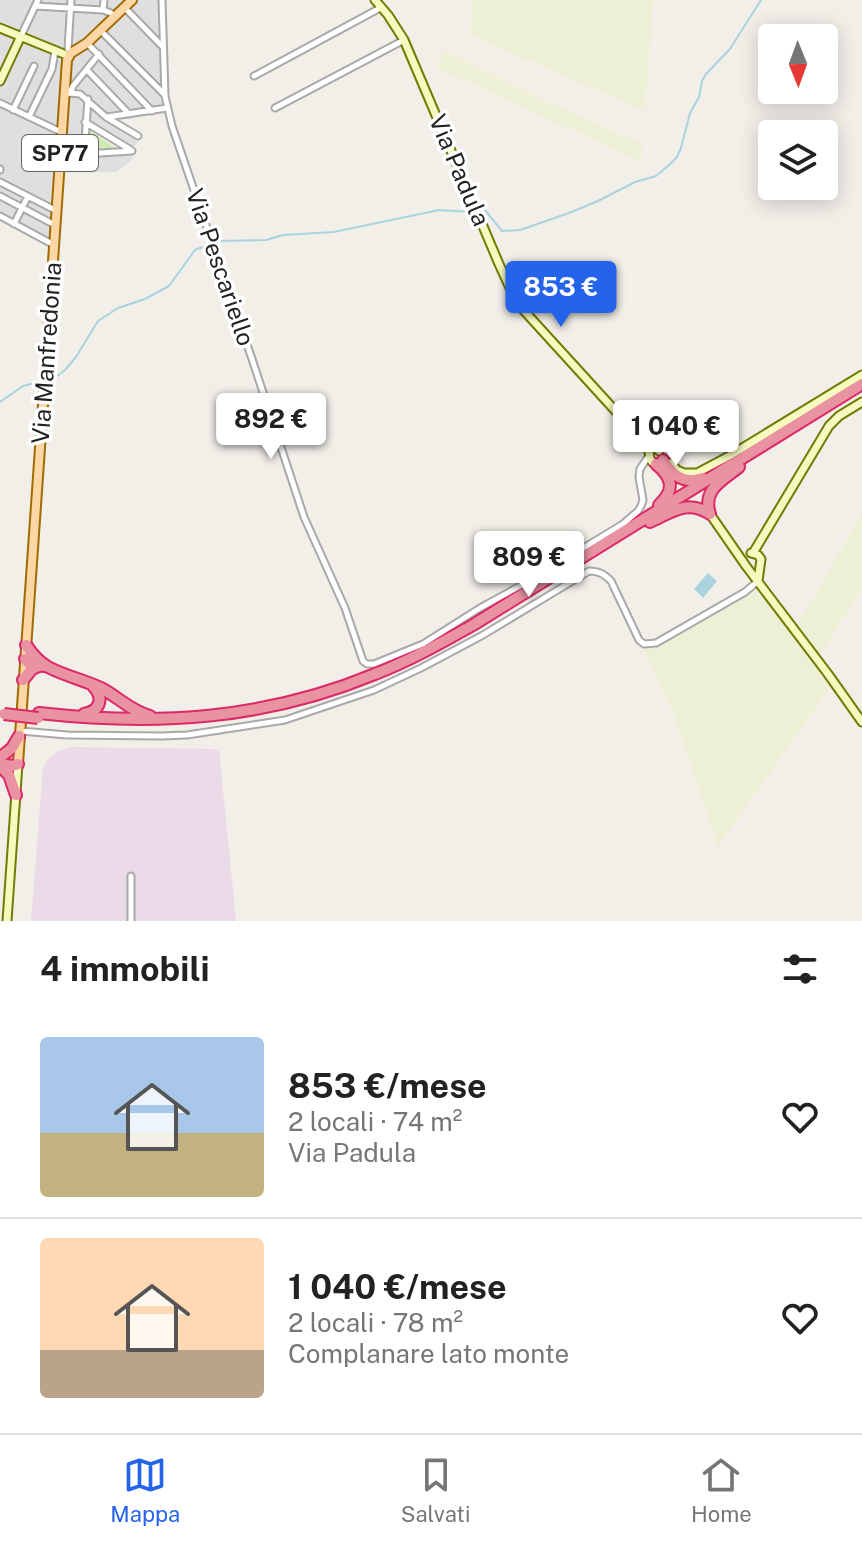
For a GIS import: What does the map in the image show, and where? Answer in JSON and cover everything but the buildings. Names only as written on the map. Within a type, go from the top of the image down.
[{"type":"highway","points":[[710,514],[707,504],[709,494],[738,464],[862,384]]},
{"type":"highway","points":[[62,715],[139,720],[215,716],[275,706],[373,675],[419,655],[473,625],[862,391]]},
{"type":"highway","points":[[659,459],[679,478],[688,481],[702,478],[718,468],[738,464]]},
{"type":"highway","points":[[648,519],[670,489],[659,459]]},
{"type":"highway","points":[[2,712],[97,724],[139,725],[204,722],[276,711],[374,680],[421,659],[475,630],[648,519],[687,506],[710,514]]},
{"type":"highway","points":[[26,645],[37,662],[91,683],[136,711],[180,719]]},
{"type":"highway","points":[[23,680],[37,662]]},
{"type":"highway","points":[[38,715],[88,714],[94,711],[100,699],[91,683]]},
{"type":"highway","points":[[0,757],[9,752],[20,733]]},
{"type":"highway","points":[[0,757],[9,757],[18,764]]},
{"type":"highway","points":[[0,765],[18,764]]},
{"type":"highway","points":[[0,765],[10,778],[16,795]]},
{"type":"main road","points":[[66,53],[87,43],[132,0]]},
{"type":"main road","name":"Via Manfredonia","points":[[26,645],[61,132],[67,94],[66,53]]},
{"type":"main road","points":[[18,764],[23,680]]},
{"type":"street","points":[[29,117],[52,69],[66,53],[71,0]]},
{"type":"street","points":[[91,0],[91,10]]},
{"type":"street","points":[[103,10],[104,0]]},
{"type":"street","name":"Via Pescariello","points":[[162,0],[167,108],[304,517],[345,608],[363,661],[374,664],[423,644],[623,524],[638,511],[643,500],[640,469]]},
{"type":"street","name":"Via Padula","points":[[375,0],[404,40],[511,290],[522,309],[620,416],[648,442],[659,459]]},
{"type":"street","points":[[0,81],[36,3],[103,10],[114,17]]},
{"type":"street","points":[[254,76],[382,7]]},
{"type":"street","points":[[124,8],[163,47]]},
{"type":"street","points":[[0,28],[66,53]]},
{"type":"street","points":[[101,31],[165,96]]},
{"type":"street","points":[[275,108],[404,40]]},
{"type":"street","points":[[87,43],[152,111]]},
{"type":"street","points":[[67,94],[99,54]]},
{"type":"street","points":[[13,110],[34,66]]},
{"type":"street","points":[[87,70],[129,114]]},
{"type":"street","points":[[67,94],[80,94],[106,117],[138,136]]},
{"type":"street","points":[[84,154],[88,99]]},
{"type":"street","points":[[0,103],[61,132]]},
{"type":"street","points":[[106,117],[167,108]]},
{"type":"street","points":[[60,154],[132,151],[85,122]]},
{"type":"street","points":[[0,182],[56,210]]},
{"type":"street","points":[[0,196],[55,225]]},
{"type":"street","points":[[14,224],[28,196]]},
{"type":"street","points":[[0,216],[54,245]]},
{"type":"street","points":[[659,459],[684,473],[697,473],[862,375]]},
{"type":"street","points":[[748,560],[833,421],[862,402]]},
{"type":"street","points":[[640,469],[659,459]]},
{"type":"street","points":[[640,469],[659,459]]},
{"type":"street","points":[[710,514],[754,570],[760,564],[760,557],[748,560]]},
{"type":"street","points":[[20,733],[161,736],[293,718],[374,690],[421,668],[483,635],[589,571],[597,571],[611,581],[639,640],[649,645],[745,592],[758,581],[764,535]]},
{"type":"street","points":[[748,560],[758,581],[862,722]]},
{"type":"street","points":[[7,921],[18,764]]},
{"type":"street","points":[[131,876],[131,921]]},
{"type":"shaded area","points":[[0,0],[126,0],[79,44],[61,49],[0,26]]},
{"type":"shaded area","points":[[136,0],[159,0],[165,107],[106,114],[141,137],[133,149],[83,120],[81,155],[132,152],[133,159],[116,172],[87,172],[66,164],[70,65]]},
{"type":"shaded area","points":[[0,33],[16,39],[0,73]]},
{"type":"shaded area","points":[[22,40],[63,61],[51,242],[0,214],[0,85]]},
{"type":"shaded area","points":[[70,747],[219,749],[236,921],[31,921],[43,768],[58,751]]},
{"type":"green space","points":[[473,0],[653,0],[645,111],[470,35]]},
{"type":"green space","points":[[446,51],[642,144],[641,162],[436,67]]},
{"type":"green space","points":[[87,128],[116,149],[86,149]]},
{"type":"green space","points":[[862,513],[862,589],[818,657],[797,626]]},
{"type":"green space","points":[[758,581],[834,682],[718,847],[672,711],[645,653],[644,644],[649,645],[745,592]]},
{"type":"water","points":[[708,573],[717,581],[703,598],[694,589]]},
{"type":"waterway","points":[[48,381],[65,370],[76,357],[98,321],[118,308],[145,299],[169,286],[195,250],[217,241],[266,240],[283,235],[334,232],[439,210],[471,212],[484,209],[502,231],[520,230],[656,176],[677,157],[706,74],[730,49],[761,0]]},
{"type":"waterway","points":[[0,402],[23,386],[42,381]]}]
